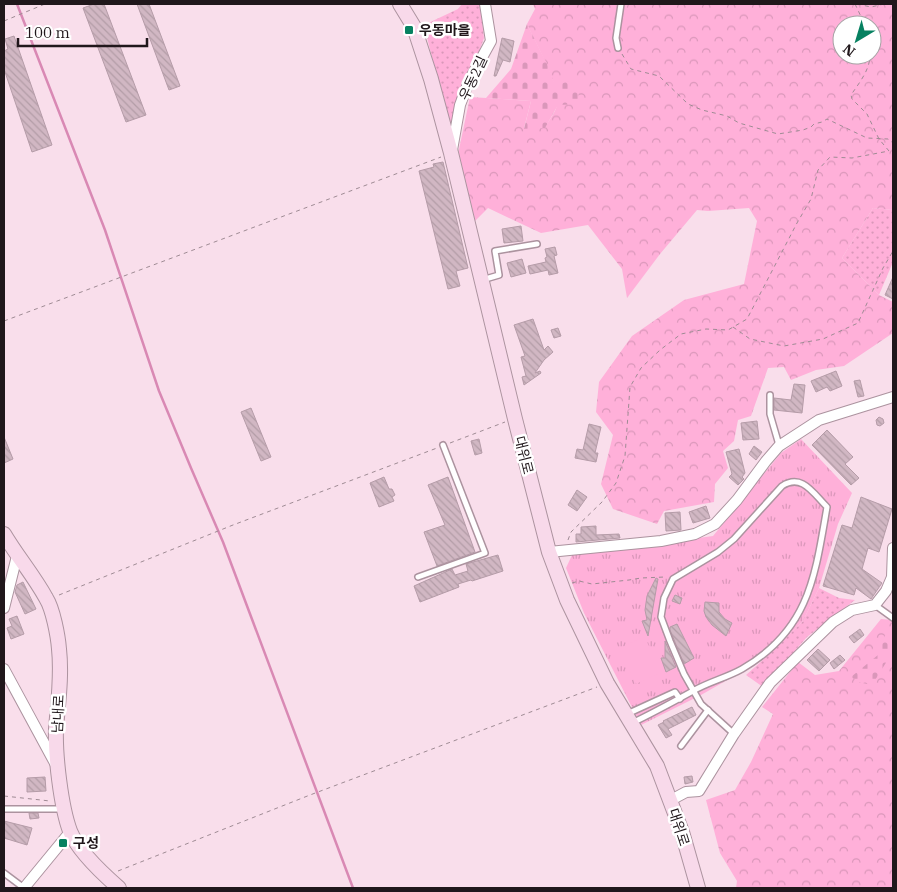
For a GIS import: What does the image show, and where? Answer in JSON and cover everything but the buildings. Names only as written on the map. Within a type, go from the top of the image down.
[{"type":"main road","name":"대위로","points":[[406,8],[431,79],[451,153],[515,419],[550,552],[562,587],[607,683],[657,766],[671,800],[698,888]]},
{"type":"main road","name":"남내로","points":[[4,534],[47,599],[59,648],[60,684],[56,732],[58,770],[70,832],[81,848],[106,876],[120,888]]},
{"type":"street","name":"우동2길","points":[[451,153],[460,105],[469,82],[490,41],[486,4]]},
{"type":"street","points":[[550,552],[661,541],[695,534],[715,524],[737,500],[779,446],[819,420],[893,397]]},
{"type":"street","points":[[671,800],[686,792],[699,791],[734,734],[770,683],[817,636],[833,622],[852,610],[875,606],[886,591],[892,577],[893,548]]},
{"type":"street","points":[[4,608],[17,556]]},
{"type":"street","points":[[4,669],[58,770]]},
{"type":"street","points":[[24,888],[70,832]]},
{"type":"lane","points":[[618,48],[616,38],[621,4]]},
{"type":"lane","points":[[482,280],[499,275],[495,251],[537,244]]},
{"type":"lane","points":[[770,395],[770,414],[779,446]]},
{"type":"lane","points":[[418,577],[485,553],[443,445]]},
{"type":"lane","points":[[629,719],[680,699],[693,690],[741,669],[770,650],[793,624],[807,598],[819,554],[827,506],[800,481],[790,480],[782,486],[734,539],[718,552],[673,579],[664,598],[661,617],[693,690],[701,704],[734,734]]},
{"type":"lane","points":[[875,606],[893,618]]},
{"type":"lane","points":[[629,719],[675,692],[680,699]]},
{"type":"lane","points":[[681,746],[708,710]]},
{"type":"lane","points":[[4,809],[64,805]]},
{"type":"lane","points":[[4,873],[24,888]]},
{"type":"path","points":[[4,20],[46,4]]},
{"type":"path","points":[[856,4],[871,7],[884,4]]},
{"type":"path","points":[[618,48],[631,69],[659,76],[688,104],[702,110],[727,116],[739,123],[778,134],[803,130],[827,119],[866,138],[888,139],[893,143]]},
{"type":"path","points":[[564,550],[571,532],[602,502],[616,483],[625,456],[630,387],[641,368],[681,334],[706,329],[728,330],[747,319],[797,222],[811,199],[818,170],[830,156],[852,158],[890,151],[879,139],[867,114],[852,99],[851,95],[868,65]]},
{"type":"path","points":[[4,320],[451,153]]},
{"type":"path","points":[[733,327],[750,339],[784,346],[823,339],[858,323],[883,268],[893,251]]},
{"type":"path","points":[[47,599],[221,529],[515,419]]},
{"type":"path","points":[[562,587],[579,581],[592,584],[641,578],[660,577],[673,579]]},
{"type":"path","points":[[106,876],[321,791],[607,683]]},
{"type":"path","points":[[4,796],[64,805]]},
{"type":"green space","points":[[462,4],[480,4],[484,38],[450,131],[424,25],[458,9]]},
{"type":"green space","points":[[533,4],[893,4],[893,210],[873,208],[842,258],[879,295],[893,302],[893,333],[844,366],[816,370],[791,380],[784,367],[768,368],[751,416],[738,420],[734,441],[723,451],[728,468],[715,484],[714,502],[664,511],[657,524],[613,509],[601,484],[613,435],[596,412],[599,382],[632,336],[684,300],[744,284],[757,221],[749,208],[697,210],[660,254],[627,298],[622,269],[588,225],[541,233],[488,208],[475,221],[458,154],[470,97],[531,101],[524,128],[545,128],[557,107],[557,95],[551,75],[527,24],[535,9]]},
{"type":"green space","points":[[527,24],[555,85],[576,79],[580,104],[558,105],[545,128],[524,129],[531,101],[486,98],[511,69]]},
{"type":"green space","points":[[873,208],[893,210],[893,262],[879,295],[842,258]]},
{"type":"green space","points":[[801,439],[852,493],[838,524],[819,588],[803,621],[764,659],[701,695],[641,725],[584,613],[566,568],[572,555],[713,536],[781,453]]},
{"type":"green space","points":[[819,588],[839,598],[855,600],[807,637],[763,687],[746,675],[803,621]]},
{"type":"green space","points":[[881,619],[893,620],[893,888],[736,888],[737,881],[720,853],[706,800],[735,790],[751,762],[773,714],[762,707],[798,662],[815,675],[839,671]]},
{"type":"green space","points":[[885,635],[893,639],[892,653],[872,685],[858,682],[851,677],[878,655]]},
{"type":"green space","points":[[644,636],[662,672],[636,684],[619,649]]},
{"type":"waterway","points":[[17,4],[105,230],[159,391],[223,542],[353,888]]},
{"type":"place","name":"우동마을","points":[[409,30]]},
{"type":"place","name":"구성","points":[[63,843]]}]
